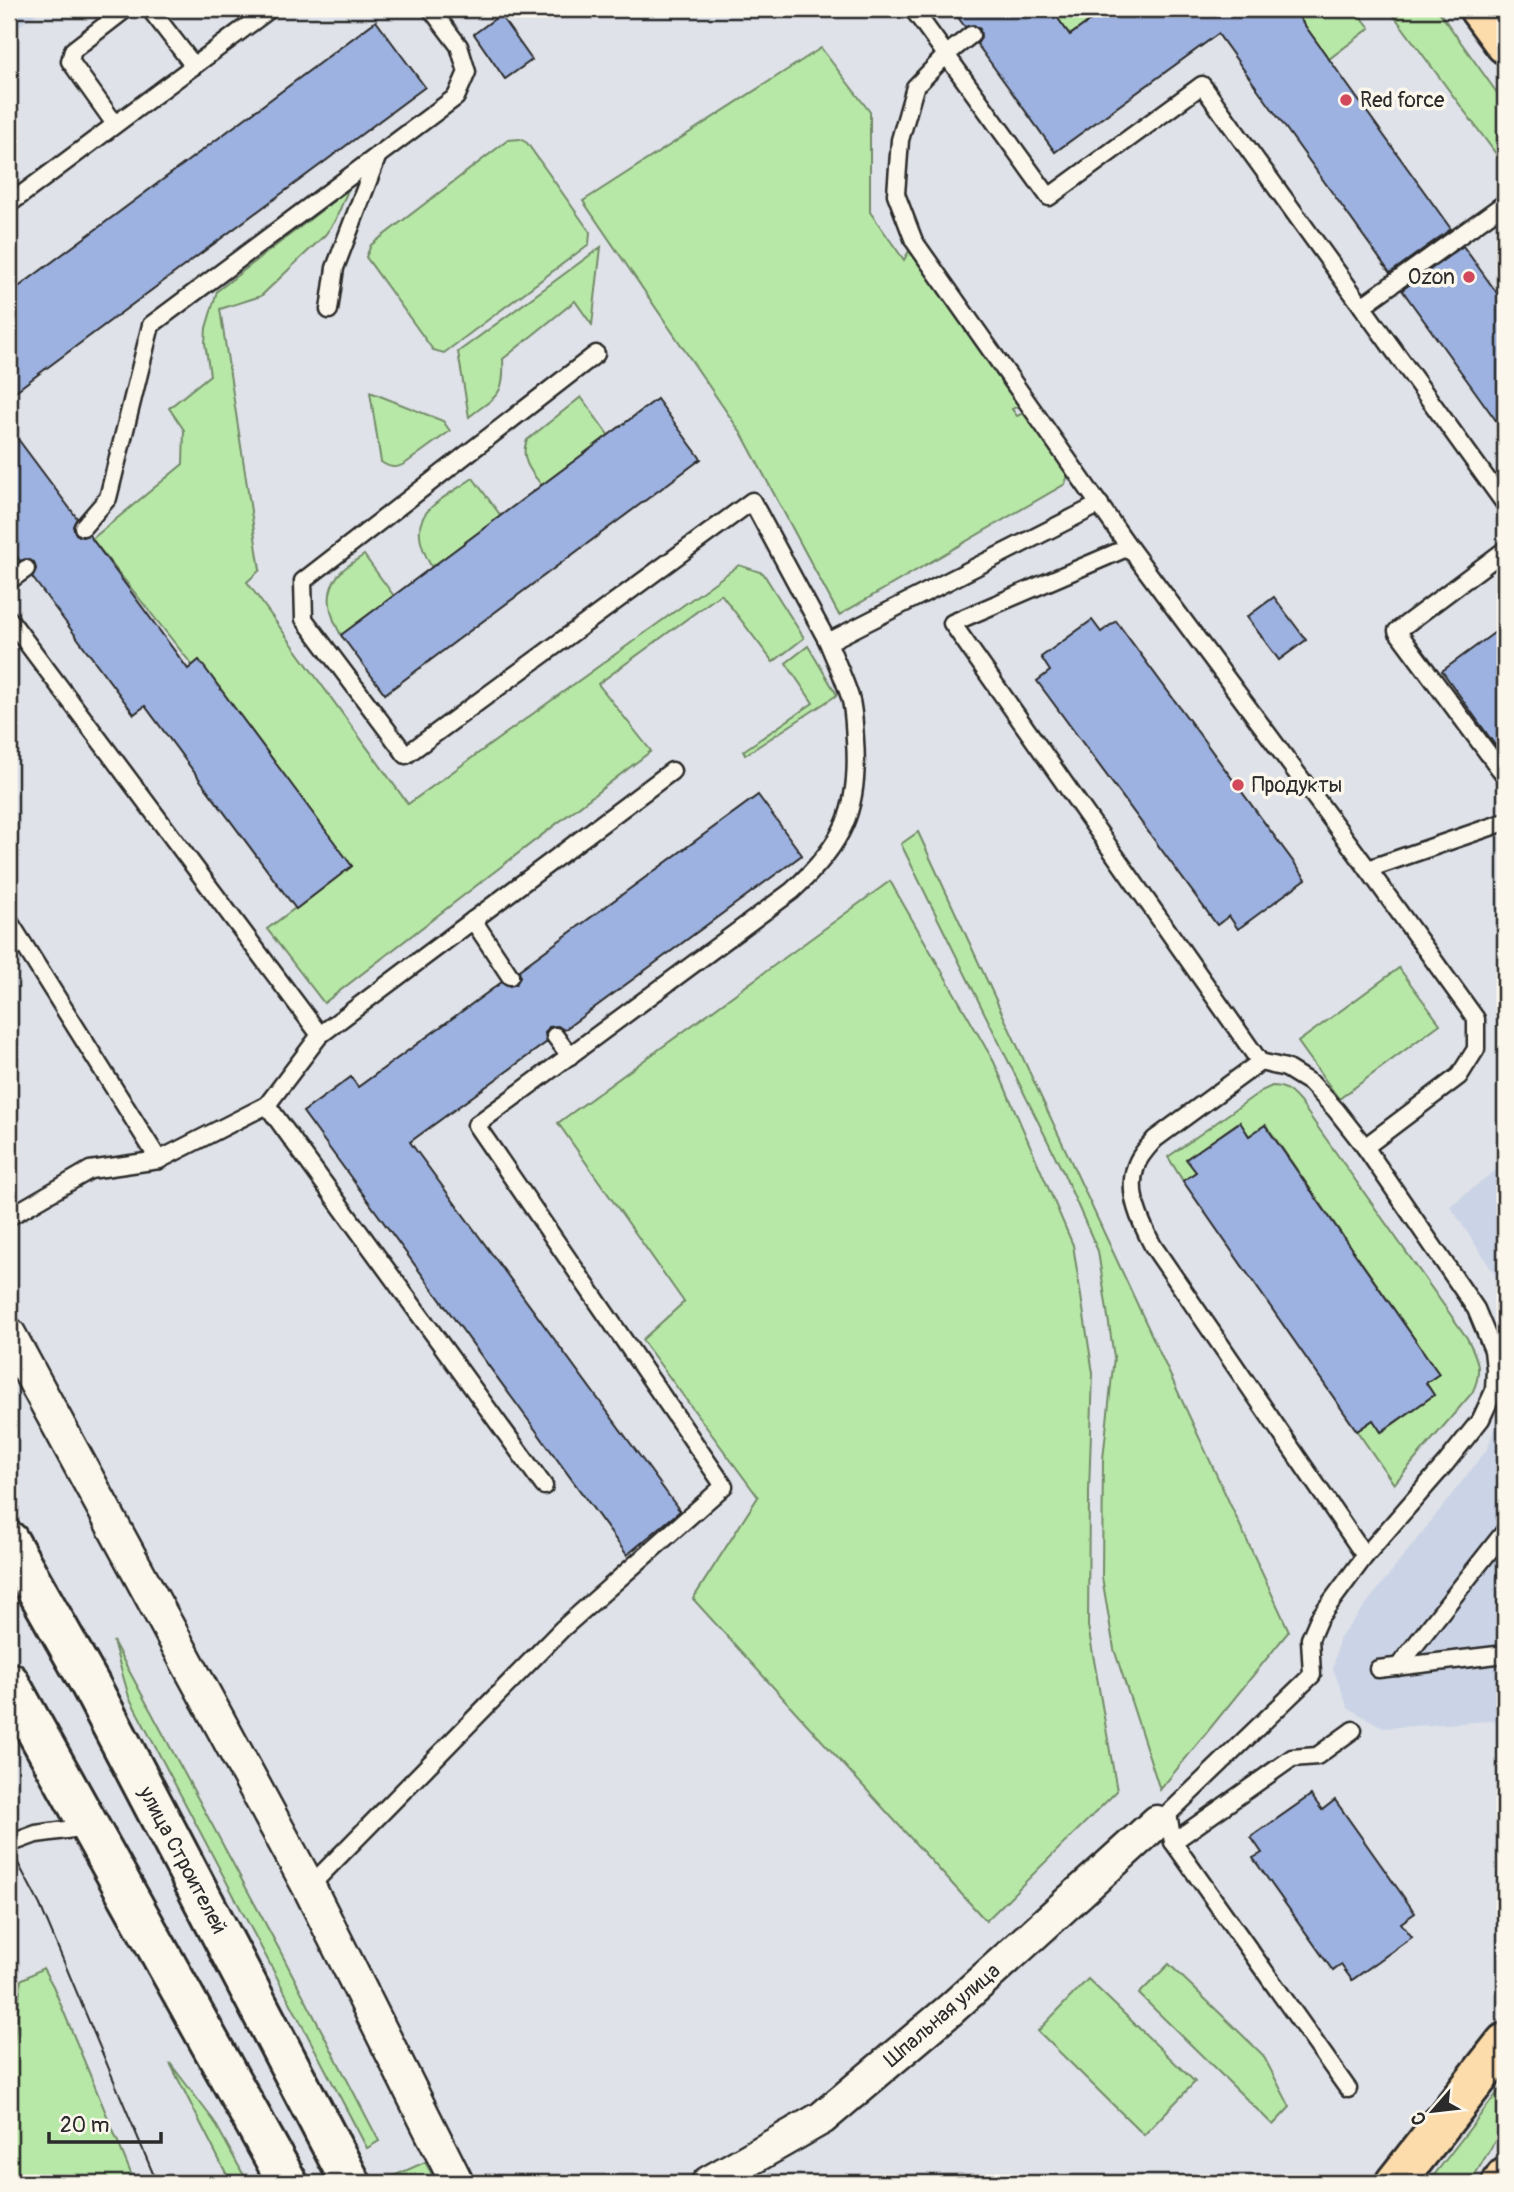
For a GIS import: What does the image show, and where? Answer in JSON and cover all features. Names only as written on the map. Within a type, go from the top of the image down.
[{"type":"main road","points":[[1479,9],[1505,44]]},
{"type":"main road","name":"улица Строителей","points":[[9,1541],[91,1686],[351,2183]]},
{"type":"main road","points":[[9,1682],[288,2183]]},
{"type":"main road","points":[[1395,2183],[1505,2043]]},
{"type":"main road","points":[[1502,2183],[1505,2178]]},
{"type":"street","points":[[9,1334],[309,1887],[457,2183]]},
{"type":"street","name":"Шпальная улица","points":[[708,2183],[822,2118],[1166,1826]]},
{"type":"lane","points":[[115,124],[70,61],[73,50],[126,9]]},
{"type":"lane","points":[[150,9],[194,66]]},
{"type":"lane","points":[[9,204],[270,9]]},
{"type":"lane","points":[[83,527],[108,498],[151,325],[456,97],[467,72],[459,46],[431,9]]},
{"type":"lane","points":[[913,9],[1049,197],[1202,85],[1505,504]]},
{"type":"lane","points":[[971,35],[947,54],[915,88],[900,140],[896,194],[914,241],[1129,547],[1476,1019],[1476,1049],[1459,1076],[1365,1147]]},
{"type":"lane","points":[[329,310],[335,268],[378,155]]},
{"type":"lane","points":[[1362,306],[1505,203]]},
{"type":"lane","points":[[309,1887],[562,1629],[724,1486],[476,1125],[792,891],[813,872],[841,832],[851,812],[856,754],[850,696],[828,642],[752,501],[406,755],[304,619],[303,581],[596,354]]},
{"type":"lane","points":[[828,642],[1100,504]]},
{"type":"lane","points":[[1129,547],[952,623],[1260,1062],[1286,1068],[1312,1084],[1365,1147],[1476,1309],[1493,1350],[1496,1369],[1494,1391],[1481,1419],[1365,1556],[1319,1618],[1310,1639],[1312,1675],[1166,1826]]},
{"type":"lane","points":[[1505,550],[1397,631],[1505,776]]},
{"type":"lane","points":[[9,581],[26,569]]},
{"type":"lane","points":[[9,619],[320,1035]]},
{"type":"lane","points":[[9,1217],[90,1170],[159,1160],[267,1105],[320,1035],[672,771]]},
{"type":"lane","points":[[1368,869],[1505,822]]},
{"type":"lane","points":[[9,920],[159,1160]]},
{"type":"lane","points":[[473,920],[510,976]]},
{"type":"lane","points":[[555,1036],[570,1056]]},
{"type":"lane","points":[[1260,1062],[1155,1139],[1136,1166],[1133,1183],[1135,1201],[1140,1222],[1153,1246],[1365,1556]]},
{"type":"lane","points":[[267,1105],[544,1486]]},
{"type":"lane","points":[[1398,1667],[1505,1531]]},
{"type":"lane","points":[[1378,1669],[1505,1654]]},
{"type":"lane","points":[[1166,1826],[1292,1758],[1317,1756],[1353,1730]]},
{"type":"lane","points":[[9,1843],[36,1834],[89,1826]]},
{"type":"lane","points":[[1166,1826],[1348,2089]]},
{"type":"shaded area","points":[[9,9],[42,9],[9,34]]},
{"type":"shaded area","points":[[1505,1163],[1505,1290],[1450,1206]]},
{"type":"shaded area","points":[[1505,1393],[1505,1720],[1384,1728],[1348,1708],[1333,1669],[1339,1639],[1488,1448]]},
{"type":"green space","points":[[1051,9],[1106,9],[1070,35]]},
{"type":"green space","points":[[1293,9],[1355,9],[1370,28],[1329,59]]},
{"type":"green space","points":[[1389,9],[1437,9],[1505,104],[1505,166]]},
{"type":"green space","points":[[821,48],[870,112],[870,212],[904,260],[909,251],[1022,404],[1012,409],[1017,416],[1028,411],[1068,474],[1065,484],[839,615],[743,436],[583,201]]},
{"type":"green space","points":[[520,139],[527,143],[590,232],[589,244],[444,353],[433,350],[366,257],[371,245],[508,140]]},
{"type":"green space","points":[[348,190],[335,221],[325,235],[261,296],[220,309],[260,570],[247,582],[408,804],[739,565],[763,573],[804,638],[773,662],[721,594],[598,684],[651,751],[324,1003],[267,929],[352,866],[92,539],[183,464],[184,430],[169,408],[210,375],[205,343],[206,328],[217,291]]},
{"type":"green space","points":[[601,247],[592,325],[575,301],[503,359],[501,388],[469,417],[458,352]]},
{"type":"green space","points":[[370,392],[443,421],[450,431],[406,463],[396,467],[387,466],[381,462]]},
{"type":"green space","points":[[581,397],[609,436],[543,487],[526,460],[527,440]]},
{"type":"green space","points":[[473,478],[501,516],[432,568],[423,550],[421,523],[434,505]]},
{"type":"green space","points":[[364,555],[394,596],[342,637],[331,612],[331,588],[343,569]]},
{"type":"green space","points":[[808,646],[837,695],[745,755],[743,751],[813,703],[786,663]]},
{"type":"green space","points":[[918,832],[1289,1631],[1160,1790],[1114,1649],[1102,1577],[1103,1459],[1114,1357],[1098,1251],[1063,1172],[901,844]]},
{"type":"green space","points":[[890,881],[994,1062],[1073,1245],[1093,1373],[1088,1626],[1117,1791],[986,1921],[693,1599],[758,1497],[642,1340],[684,1302],[558,1123]]},
{"type":"green space","points":[[1399,968],[1440,1024],[1339,1099],[1298,1042]]},
{"type":"green space","points":[[1272,1086],[1285,1089],[1300,1102],[1467,1338],[1476,1359],[1478,1371],[1472,1393],[1394,1484],[1357,1431],[1373,1420],[1382,1432],[1434,1395],[1426,1383],[1439,1374],[1362,1263],[1345,1274],[1343,1236],[1266,1125],[1249,1136],[1239,1122],[1187,1159],[1196,1172],[1183,1181],[1168,1157]]},
{"type":"green space","points":[[113,1641],[379,2141],[367,2148],[129,1697]]},
{"type":"green space","points":[[1169,1964],[1263,2055],[1290,2107],[1273,2125],[1139,1994]]},
{"type":"green space","points":[[43,1968],[53,1986],[135,2183],[9,2183],[13,2052],[21,1980]]},
{"type":"green space","points":[[1088,1979],[1195,2082],[1144,2135],[1038,2031]]},
{"type":"green space","points":[[170,2063],[214,2121],[248,2183],[231,2183]]},
{"type":"green space","points":[[1505,2083],[1505,2124],[1470,2183],[1428,2183]]},
{"type":"green space","points":[[425,2162],[437,2183],[378,2183]]},
{"type":"building","points":[[952,9],[1051,9],[1070,35],[1106,9],[1293,9],[1451,229],[1390,273],[1218,34],[1055,152],[977,44],[981,38],[980,29],[974,25],[965,27]]},
{"type":"building","points":[[500,15],[532,60],[505,79],[474,34]]},
{"type":"building","points":[[376,21],[425,87],[9,396],[9,294]]},
{"type":"building","points":[[1463,246],[1505,304],[1505,433],[1402,290]]},
{"type":"building","points":[[657,399],[701,459],[385,694],[341,635]]},
{"type":"building","points":[[9,427],[77,518],[73,526],[76,534],[82,537],[89,535],[188,669],[199,660],[352,866],[296,909],[145,706],[134,714],[32,577],[36,569],[34,562],[26,559],[20,561],[9,546]]},
{"type":"building","points":[[1274,597],[1306,640],[1279,660],[1247,617]]},
{"type":"building","points":[[1092,620],[1101,632],[1116,621],[1306,879],[1238,929],[1229,916],[1217,925],[1037,681],[1050,671],[1041,657]]},
{"type":"building","points":[[1505,625],[1505,759],[1442,671]]},
{"type":"building","points":[[758,795],[802,855],[564,1030],[558,1026],[549,1027],[545,1033],[547,1042],[410,1142],[680,1511],[627,1555],[303,1112],[351,1077],[358,1087],[502,982],[510,986],[516,984],[520,976],[519,970]]},
{"type":"building","points":[[1240,1122],[1249,1136],[1265,1125],[1439,1374],[1426,1383],[1434,1395],[1381,1432],[1373,1420],[1357,1431],[1183,1181],[1196,1172],[1186,1159]]},
{"type":"building","points":[[1311,1795],[1322,1810],[1335,1800],[1415,1913],[1401,1923],[1412,1937],[1352,1980],[1341,1965],[1333,1971],[1253,1858],[1262,1853],[1251,1837]]},
{"type":"tram line","points":[[9,1846],[40,1905],[157,2183]]},
{"type":"place","name":"Red force","points":[[1346,100]]},
{"type":"place","name":"Ozon","points":[[1469,277]]},
{"type":"place","name":"Продукты","points":[[1238,785]]}]
